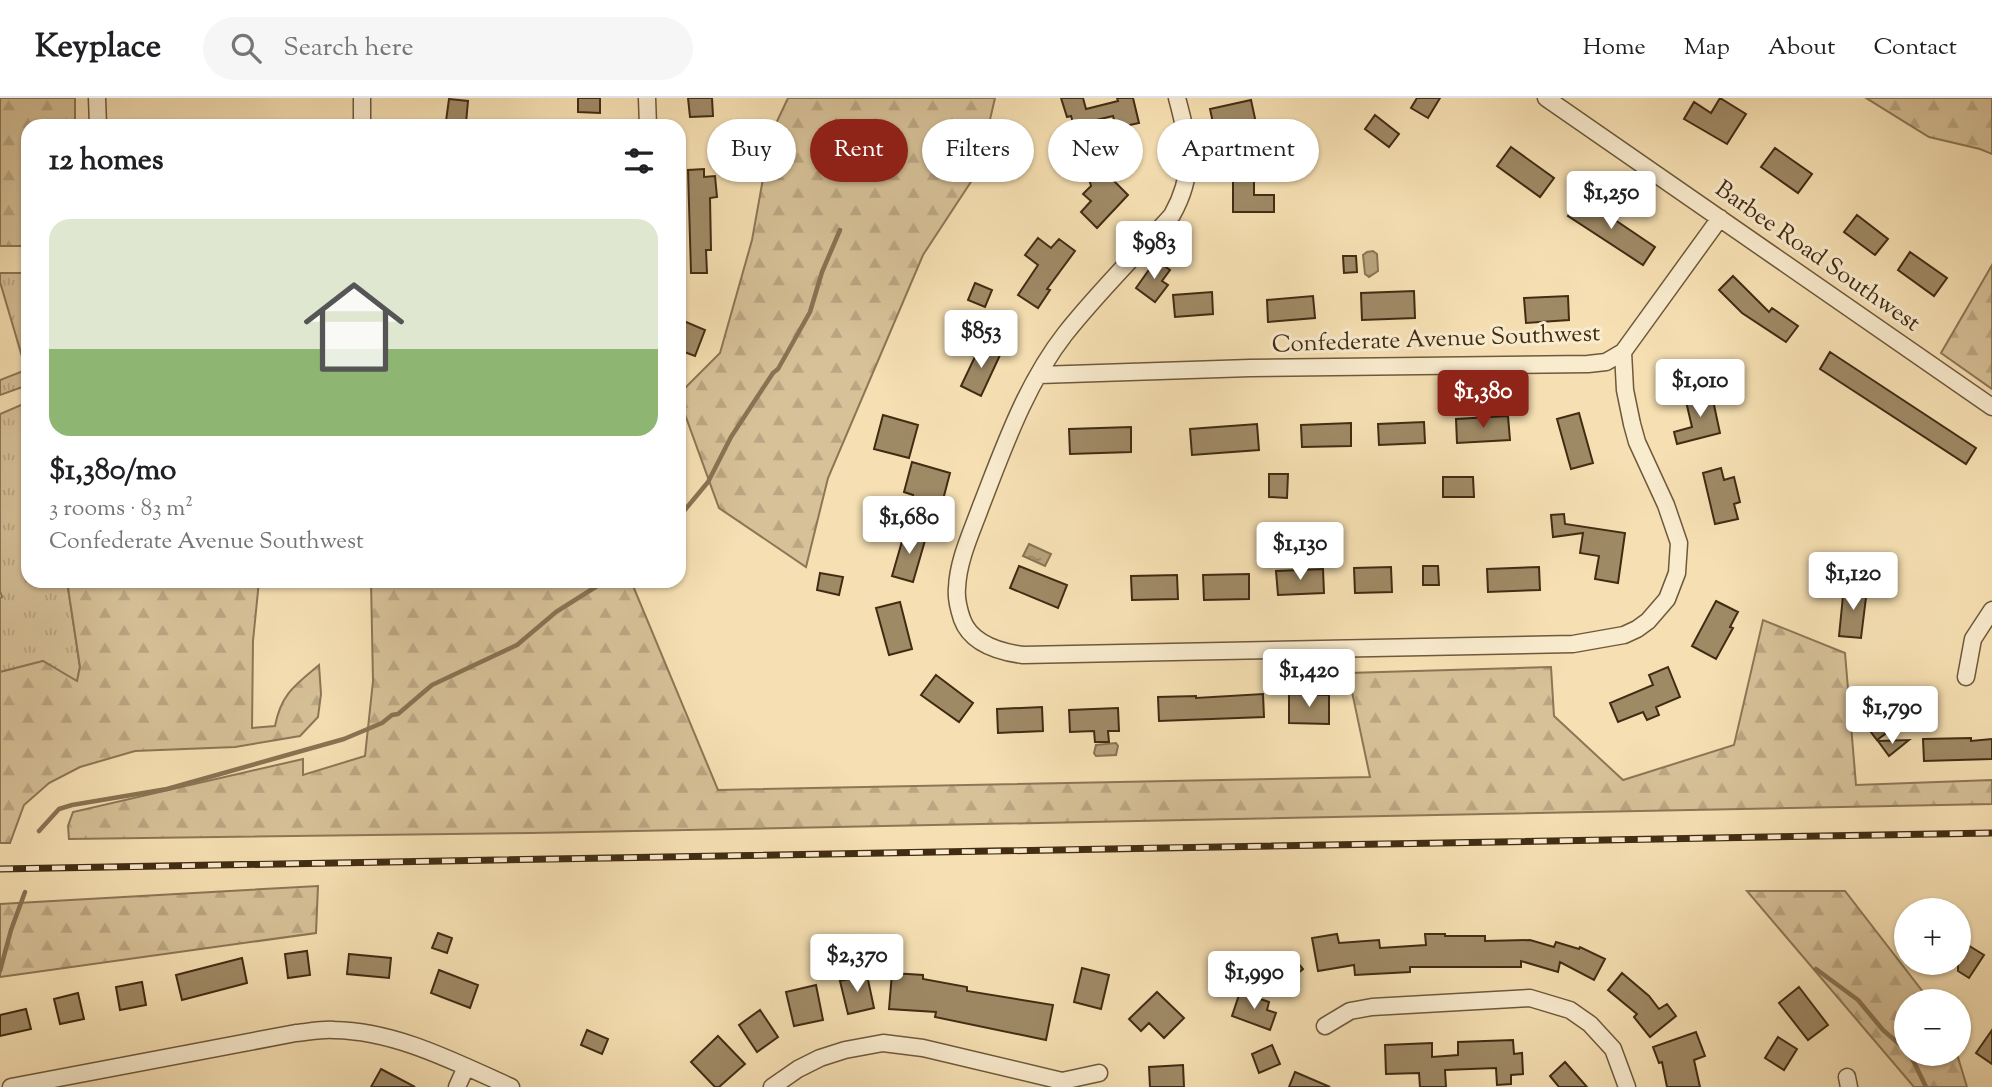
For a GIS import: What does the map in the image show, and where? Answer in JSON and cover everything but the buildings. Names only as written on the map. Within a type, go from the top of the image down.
[{"type":"street","points":[[97,98],[98,119]]},
{"type":"street","points":[[362,98],[362,119]]},
{"type":"street","points":[[647,98],[648,119]]},
{"type":"street","points":[[1177,98],[1189,152],[1183,196],[1172,215],[1064,335],[1039,375],[1002,453],[966,546],[957,587],[962,620],[968,630],[990,647],[1004,653],[1573,644],[1624,635],[1637,629],[1648,621],[1667,599],[1676,573],[1679,543],[1666,505],[1637,442],[1625,390],[1623,352],[1720,218]]},
{"type":"street","name":"Barbee Road Southwest","points":[[1546,98],[1992,407]]},
{"type":"street","name":"Confederate Avenue Southwest","points":[[1039,375],[1250,368],[1588,364],[1606,362],[1623,352]]},
{"type":"street","points":[[1966,677],[1973,639],[1992,610]]},
{"type":"street","points":[[1325,1026],[1350,1011],[1372,1007],[1530,998],[1570,1010],[1590,1024],[1613,1049],[1627,1087]]},
{"type":"street","points":[[11,1087],[296,1033],[333,1030],[368,1033],[414,1045],[511,1087]]},
{"type":"street","points":[[772,1087],[820,1058],[845,1049],[883,1043],[923,1048],[1062,1081],[1099,1073]]},
{"type":"street","points":[[457,1087],[466,1067]]},
{"type":"green space","points":[[0,98],[75,98],[75,119],[21,119],[21,246],[0,246]]},
{"type":"green space","points":[[788,98],[995,98],[990,119],[922,119],[922,182],[971,182],[923,255],[828,478],[806,567],[719,508],[686,417],[686,387],[720,353],[752,240],[762,182],[796,182],[796,119],[778,119]]},
{"type":"green space","points":[[1866,98],[1992,98],[1992,154],[1929,137]]},
{"type":"green space","points":[[1992,265],[1992,389],[1941,353]]},
{"type":"green space","points":[[0,273],[21,273],[21,353],[0,282]]},
{"type":"green space","points":[[21,372],[21,388],[0,395],[0,380]]},
{"type":"green space","points":[[21,405],[21,588],[68,588],[80,667],[77,682],[43,661],[0,672],[0,414]]},
{"type":"green space","points":[[68,588],[258,588],[253,641],[252,728],[275,726],[285,698],[319,665],[321,694],[318,717],[300,736],[235,747],[135,751],[80,767],[49,783],[24,805],[10,843],[0,843],[0,672],[43,661],[77,681],[80,667]]},
{"type":"green space","points":[[371,588],[634,588],[718,790],[1370,777],[1348,673],[1551,667],[1554,716],[1623,780],[1734,745],[1763,620],[1845,653],[1856,785],[1992,780],[1992,804],[532,833],[69,839],[68,826],[73,812],[303,759],[303,775],[365,756],[373,681]]},
{"type":"green space","points":[[318,886],[316,933],[0,977],[0,904]]},
{"type":"green space","points":[[1747,891],[1845,891],[1894,954],[1894,975],[1910,975],[1921,989],[1894,989],[1894,1064]]},
{"type":"green space","points":[[1896,1066],[1961,1066],[1967,1087],[1914,1087]]},
{"type":"water","points":[[1373,251],[1377,254],[1378,271],[1369,277],[1365,274],[1363,255]]},
{"type":"water","points":[[1029,544],[1051,554],[1045,566],[1023,556]]},
{"type":"water","points":[[1116,743],[1116,755],[1096,756],[1094,753],[1096,745]]},
{"type":"waterway","points":[[686,509],[708,482],[731,437],[778,369],[810,312],[822,272],[840,230]]},
{"type":"waterway","points":[[39,831],[59,809],[167,789],[344,739],[382,723],[398,714],[432,685],[517,645],[556,612],[594,588]]},
{"type":"waterway","points":[[0,971],[25,892]]},
{"type":"waterway","points":[[1816,969],[1858,1000],[1894,1040]]},
{"type":"waterway","points":[[1916,1066],[1926,1087]]},
{"type":"railway","points":[[0,869],[1992,833]]}]
